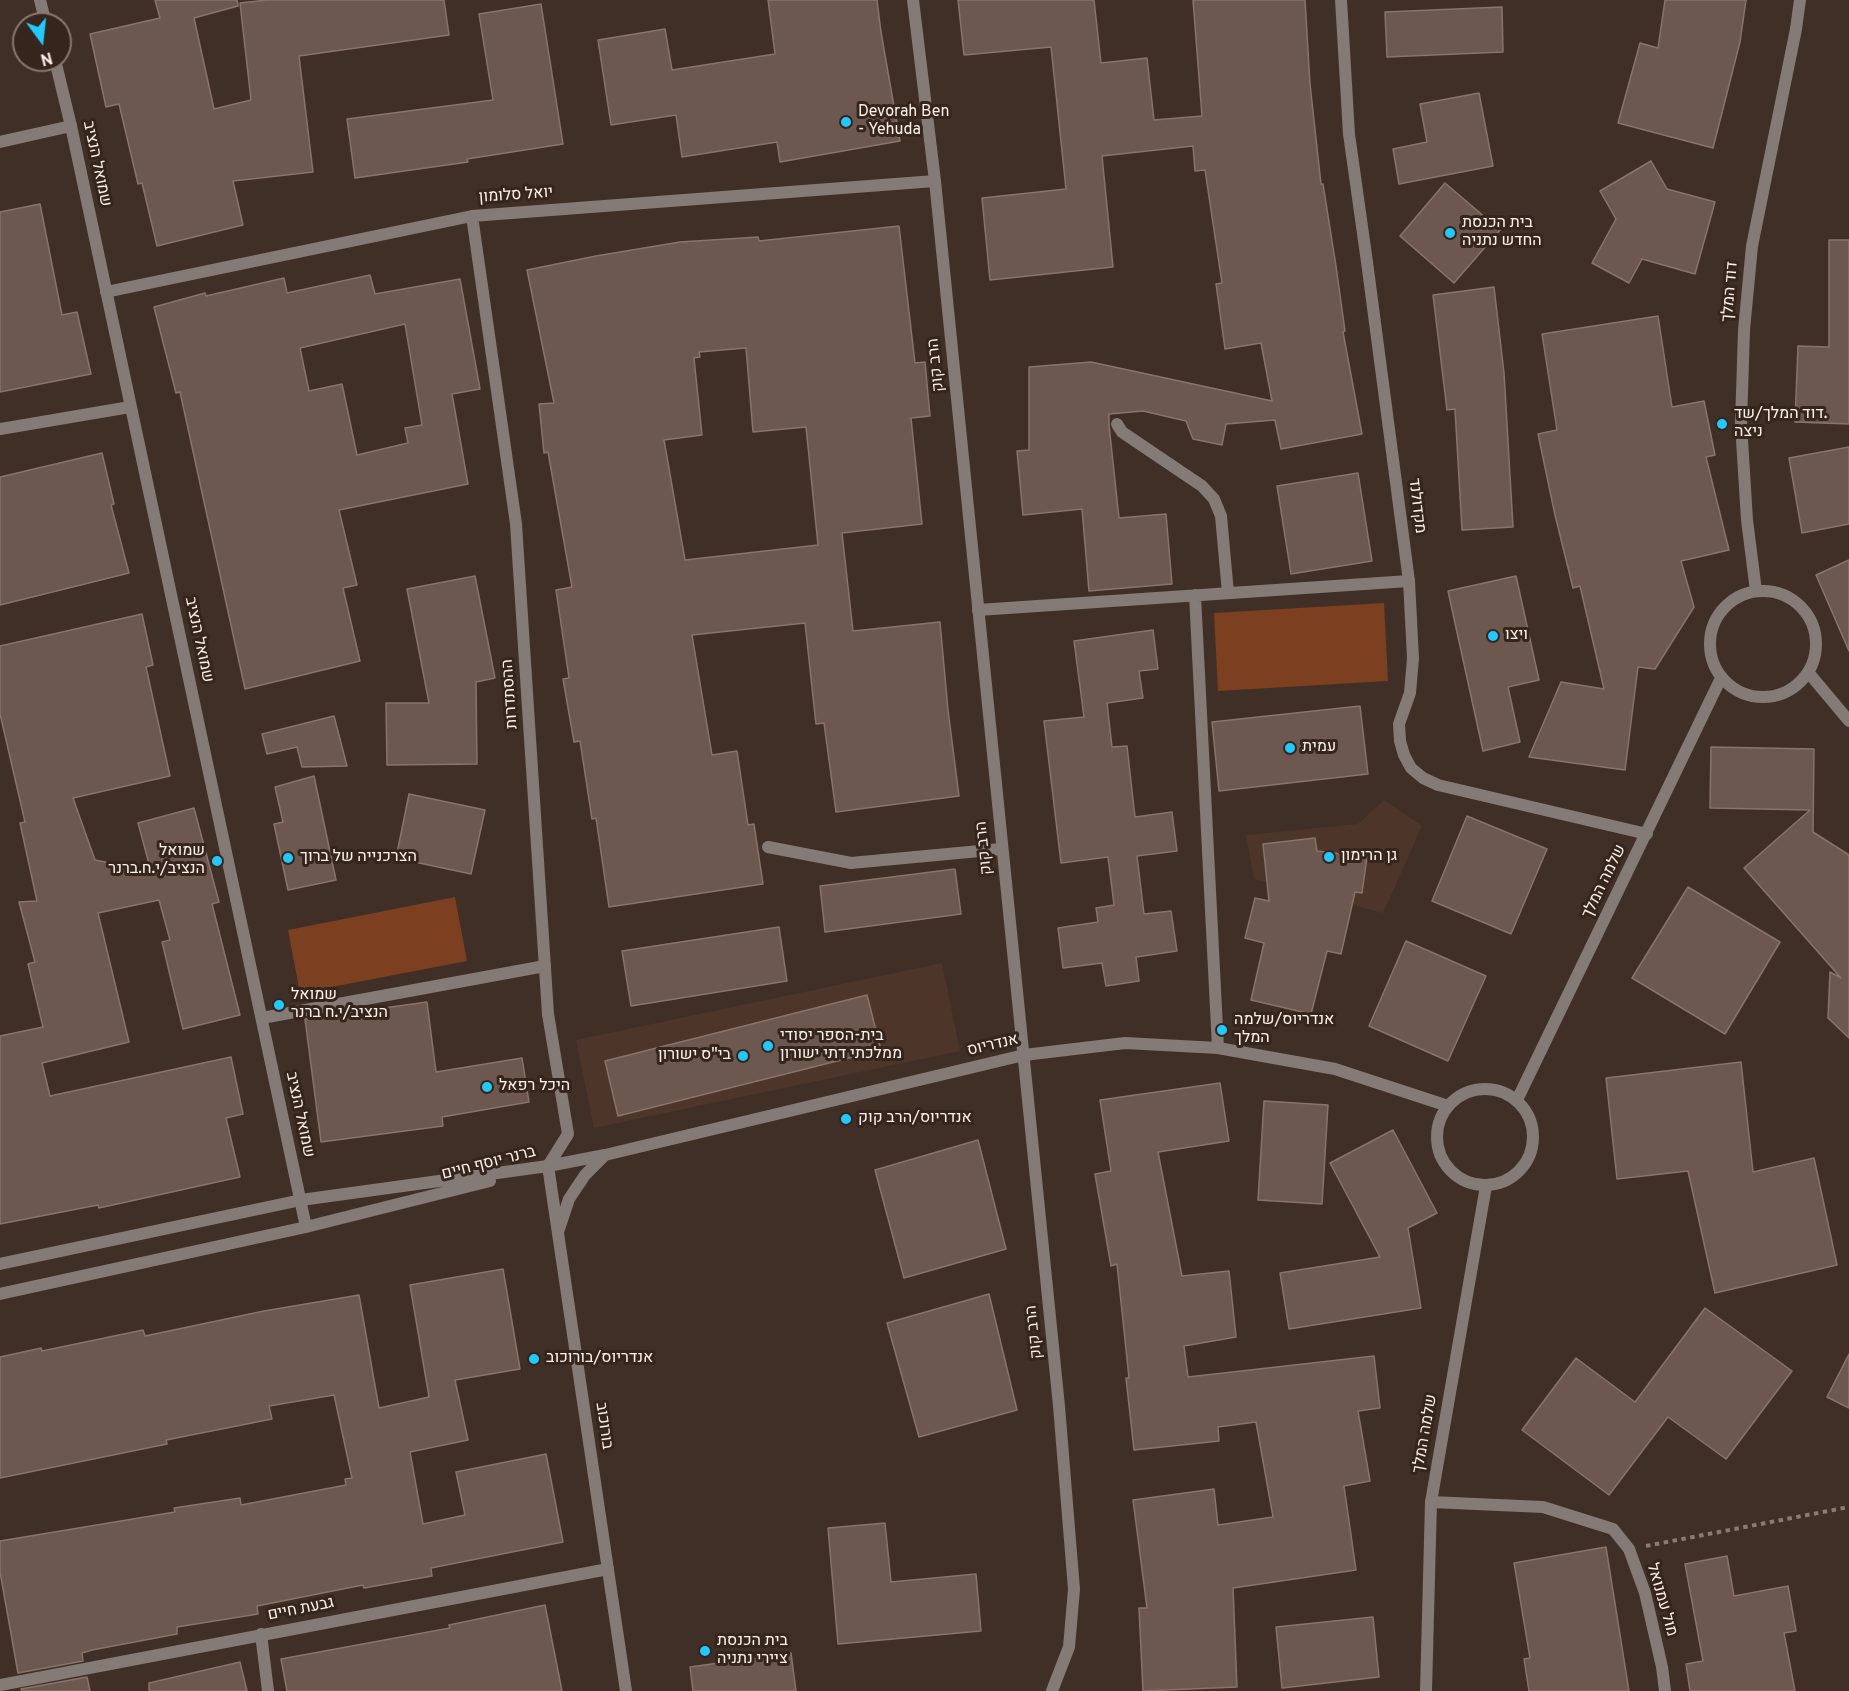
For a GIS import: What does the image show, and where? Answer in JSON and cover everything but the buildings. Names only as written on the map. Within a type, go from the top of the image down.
[{"type":"street","name":"הרב קוק","points":[[913,0],[935,181],[1001,849],[1024,1055],[1059,1406],[1074,1588],[1069,1647],[1052,1691]]},
{"type":"street","name":"מקדולנד","points":[[1341,0],[1349,134],[1368,262],[1409,581],[1413,658],[1410,693],[1399,724],[1404,755],[1411,768],[1438,785],[1647,834]]},
{"type":"street","name":"דוד המלך","points":[[1756,591],[1747,520],[1741,424],[1744,330],[1752,246],[1800,0]]},
{"type":"street","name":"שמואל הנציב","points":[[58,72],[306,1227]]},
{"type":"street","points":[[0,142],[71,126]]},
{"type":"street","name":"יואל סלומון","points":[[106,292],[472,216],[935,181]]},
{"type":"street","name":"ההסתדרות","points":[[472,216],[516,524],[548,1014],[568,1134],[548,1166]]},
{"type":"street","points":[[0,429],[130,407]]},
{"type":"street","points":[[1117,424],[1122,432],[1202,486],[1214,499],[1221,516],[1228,593]]},
{"type":"street","points":[[978,610],[1409,581]]},
{"type":"street","points":[[1756,591],[1769,591],[1786,596],[1800,606],[1811,621],[1816,638],[1815,656],[1808,672],[1797,685],[1783,694],[1766,697],[1749,696],[1734,689],[1722,678],[1713,664],[1710,646],[1712,628],[1721,612],[1734,600],[1756,591]]},
{"type":"street","points":[[1195,595],[1218,1048]]},
{"type":"street","points":[[1808,672],[1849,721]]},
{"type":"street","name":"שלמה המלך","points":[[1517,1100],[1722,678]]},
{"type":"street","points":[[768,848],[851,863],[1001,849]]},
{"type":"street","points":[[262,1018],[545,966]]},
{"type":"street","name":"אנדריוס","points":[[548,1166],[604,1155],[1024,1055],[1125,1043],[1218,1048],[1335,1069],[1448,1106]]},
{"type":"street","points":[[1485,1088],[1502,1091],[1517,1100],[1529,1115],[1534,1131],[1532,1150],[1525,1165],[1517,1174],[1503,1182],[1486,1186],[1466,1182],[1452,1173],[1437,1148],[1436,1137],[1439,1120],[1448,1106],[1458,1096],[1473,1089],[1485,1088]]},
{"type":"street","points":[[558,1233],[569,1199],[585,1175],[604,1155]]},
{"type":"street","name":"ברנר יוסף חיים","points":[[0,1263],[301,1200],[548,1166]]},
{"type":"street","name":"ברנר יוסף חיים","points":[[0,1294],[306,1227],[548,1166]]},
{"type":"street","name":"בורוכוב","points":[[548,1166],[626,1691]]},
{"type":"street","name":"שלמה המלך","points":[[1426,1691],[1431,1502],[1486,1186]]},
{"type":"street","name":"מול עמנואל","points":[[1431,1502],[1543,1507],[1613,1529],[1629,1549],[1645,1593],[1662,1667],[1665,1691]]},
{"type":"street","name":"גבעת חיים","points":[[0,1685],[608,1569]]},
{"type":"street","points":[[261,1634],[268,1691]]},
{"type":"path","points":[[1629,1549],[1849,1507]]},
{"type":"shaded area","points":[[1384,603],[1388,681],[1218,691],[1214,613]]},
{"type":"shaded area","name":"גן הרימון","points":[[1384,800],[1422,826],[1383,913],[1254,879],[1246,835],[1358,824]]},
{"type":"shaded area","points":[[455,897],[467,961],[300,993],[288,930]]},
{"type":"shaded area","name":"בית-הספר יסודי ממלכתי דתי ישורון","points":[[942,963],[960,1051],[594,1128],[576,1040]]},
{"type":"place","name":"Devorah Ben - Yehuda","points":[[846,122]]},
{"type":"place","name":"בית הכנסת החדש נתניה","points":[[1450,233]]},
{"type":"place","name":"דוד המלך/שד. ניצה","points":[[1722,424]]},
{"type":"place","name":"ויצו","points":[[1493,636]]},
{"type":"place","name":"עמית","points":[[1290,748]]},
{"type":"place","name":"גן הרימון","points":[[1329,857]]},
{"type":"place","name":"הצרכנייה של ברוך","points":[[288,858]]},
{"type":"place","name":"שמואל הנציב/י.ח.ברנר","points":[[217,861]]},
{"type":"place","name":"שמואל הנציב/י.ח ברנר","points":[[279,1005]]},
{"type":"place","name":"אנדריוס/שלמה המלך","points":[[1222,1030]]},
{"type":"place","name":"בית-הספר יסודי ממלכתי דתי ישורון","points":[[768,1046]]},
{"type":"place","name":"בי\"ס ישורון","points":[[743,1056]]},
{"type":"place","name":"היכל רפאל","points":[[487,1087]]},
{"type":"place","name":"אנדריוס/הרב קוק","points":[[846,1119]]},
{"type":"place","name":"אנדריוס/בורוכוב","points":[[534,1359]]},
{"type":"place","name":"בית הכנסת ציירי נתניה","points":[[705,1651]]}]
